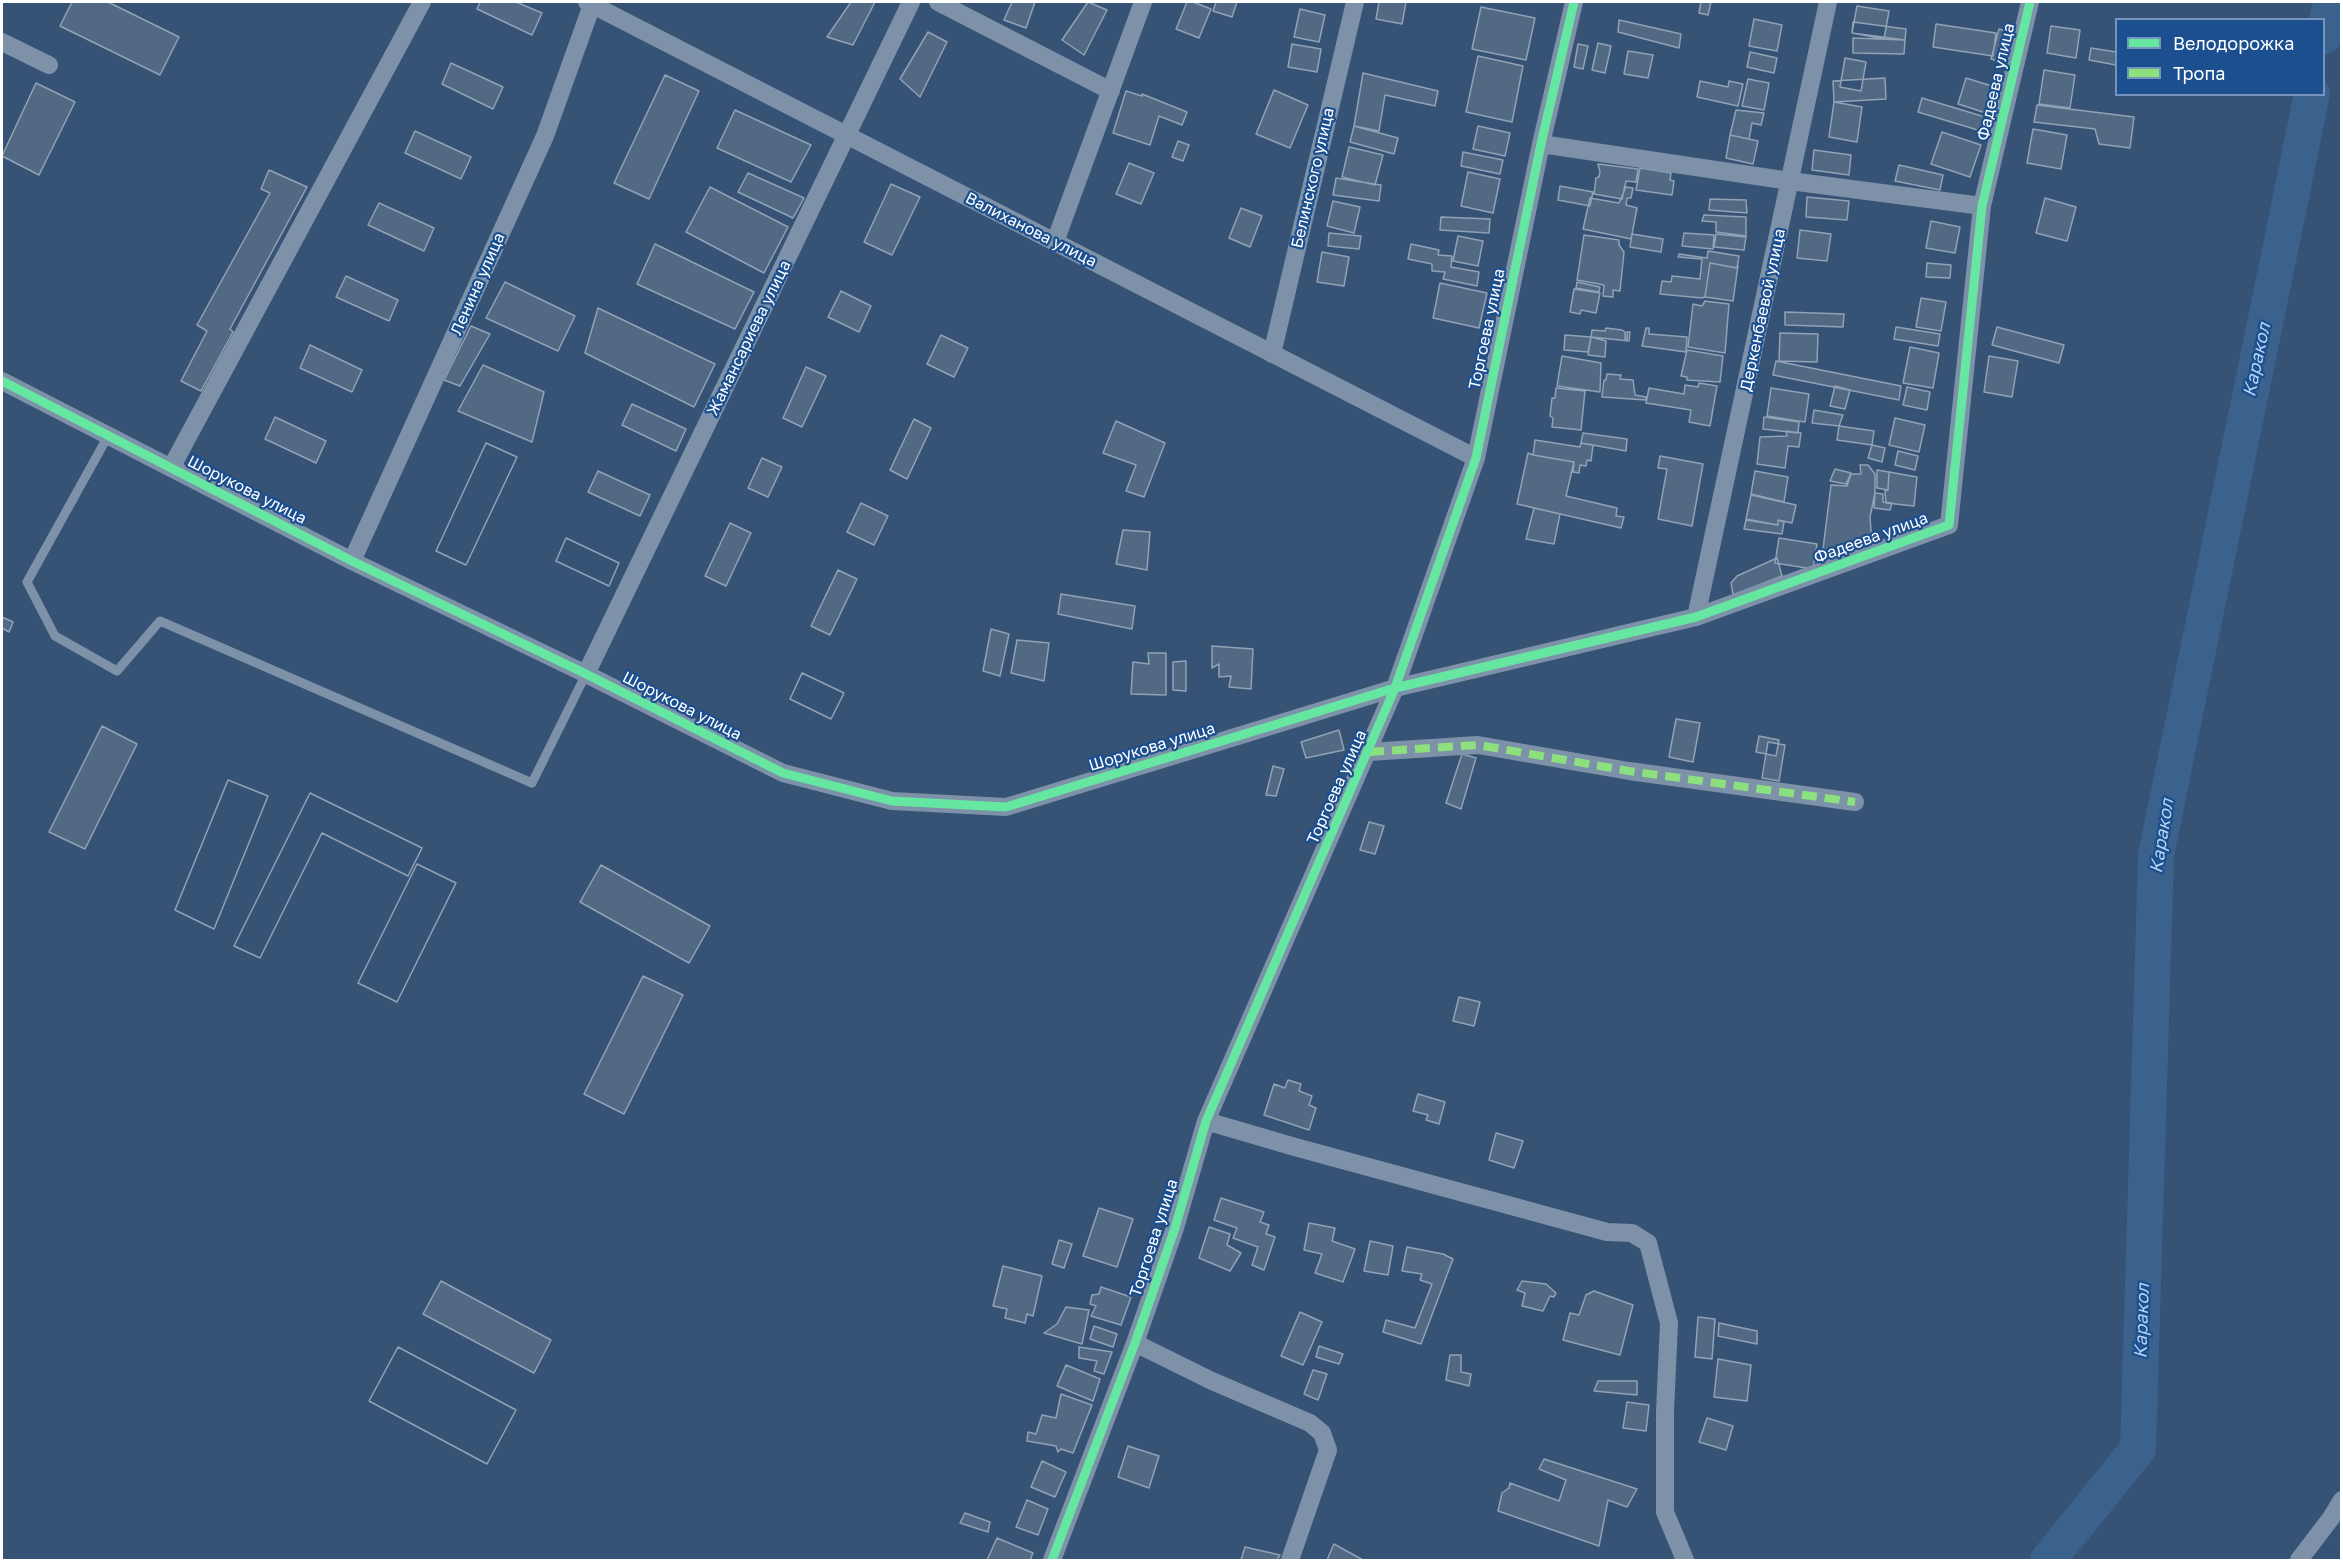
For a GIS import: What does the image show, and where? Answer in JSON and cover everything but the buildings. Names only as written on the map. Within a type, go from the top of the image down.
[{"type":"street","points":[[171,468],[422,2]]},
{"type":"street","name":"Валиханова улица","points":[[591,2],[1476,458]]},
{"type":"street","name":"Ленина улица","points":[[352,561],[545,136],[591,2]]},
{"type":"street","name":"Жамансариева улица","points":[[586,674],[912,2]]},
{"type":"street","points":[[938,2],[1110,91]]},
{"type":"street","points":[[1055,242],[1143,2]]},
{"type":"street","name":"Белинского улица","points":[[1272,354],[1355,2]]},
{"type":"street","name":"Торгоева улица","points":[[1052,1560],[1135,1343],[1175,1228],[1206,1121],[1369,752],[1395,688],[1476,458],[1541,144],[1574,2]]},
{"type":"street","name":"Деркенбаевой улица","points":[[1696,618],[1828,2]]},
{"type":"street","name":"Фадеева улица","points":[[1395,688],[1696,618],[1949,525],[1982,206],[2030,2]]},
{"type":"street","points":[[2,42],[49,65]]},
{"type":"street","points":[[1541,144],[1790,181],[1982,206]]},
{"type":"street","name":"Шорукова улица","points":[[2,381],[352,561],[586,674],[783,773],[892,801],[1006,807],[1395,688]]},
{"type":"street","points":[[1369,752],[1478,745],[1629,771],[1855,802]]},
{"type":"street","points":[[1206,1121],[1295,1148],[1607,1232],[1632,1233],[1648,1244],[1669,1323],[1665,1412],[1665,1512],[1685,1560]]},
{"type":"street","points":[[1135,1343],[1212,1381],[1310,1423],[1322,1434],[1328,1450],[1290,1560]]},
{"type":"street","points":[[2299,1560],[2342,1500]]},
{"type":"lane","points":[[108,436],[27,582],[55,636],[117,671],[160,621],[532,783],[586,674]]},
{"type":"waterway","name":"Каракол","points":[[2325,31],[2331,2]]},
{"type":"waterway","name":"Каракол","points":[[2048,1560],[2138,1449],[2156,855],[2312,96]]},
{"type":"marked path","points":[[1369,752],[1478,745],[1629,771],[1855,802]]},
{"type":"cycle path","points":[[1052,1560],[1135,1343],[1175,1228],[1206,1121],[1395,688],[1476,458],[1541,144],[1574,2]]},
{"type":"cycle path","points":[[2,381],[352,561],[586,674],[783,773],[892,801],[1006,807],[1395,688],[1696,617],[1949,525],[1982,206],[2030,2]]}]
